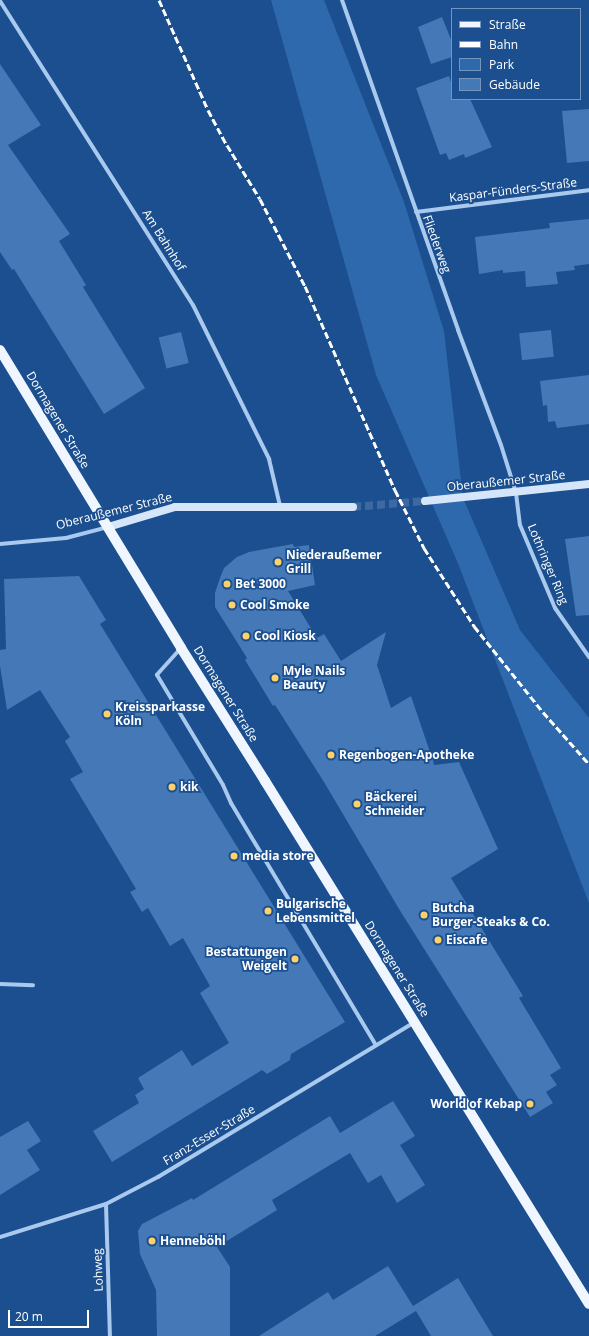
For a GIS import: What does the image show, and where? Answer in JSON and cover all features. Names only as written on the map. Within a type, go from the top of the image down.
[{"type":"main road","name":"Dormagener Straße","points":[[0,350],[181,648],[589,1304]]},
{"type":"main road","name":"Oberaußemer Straße","points":[[425,501],[516,493],[589,484]]},
{"type":"main road","name":"Oberaußemer Straße","points":[[108,527],[175,507],[353,507]]},
{"type":"street","name":"Fliederweg","points":[[342,0],[416,212],[501,445],[516,493]]},
{"type":"street","name":"Am Bahnhof","points":[[0,1],[193,305],[269,459],[280,506]]},
{"type":"street","name":"Kaspar-Fünders-Straße","points":[[416,212],[589,190]]},
{"type":"street","name":"Lothringer Ring","points":[[516,493],[520,524],[555,608],[589,656]]},
{"type":"street","name":"Oberaußemer Straße","points":[[0,544],[66,538],[108,527]]},
{"type":"street","name":"Dormagener Straße","points":[[181,648],[157,675],[222,785],[231,803],[376,1045]]},
{"type":"street","points":[[0,984],[33,985]]},
{"type":"street","name":"Franz-Esser-Straße","points":[[0,1237],[106,1204],[158,1177],[415,1022]]},
{"type":"street","name":"Lohweg","points":[[106,1204],[110,1336]]},
{"type":"green space","points":[[271,0],[324,0],[404,202],[444,331],[463,498],[520,630],[589,718],[589,903],[457,561],[376,375]]},
{"type":"building","points":[[442,17],[451,40],[451,57],[431,64],[418,27]]},
{"type":"building","points":[[0,64],[41,125],[8,145],[70,234],[59,241],[86,285],[83,287],[145,388],[104,414],[14,269],[12,270],[0,252]]},
{"type":"building","points":[[449,76],[451,82],[451,100],[470,100],[492,147],[465,158],[464,154],[449,160],[446,153],[440,155],[416,88]]},
{"type":"building","points":[[589,109],[589,161],[567,163],[562,111]]},
{"type":"building","points":[[589,219],[589,264],[574,266],[575,270],[556,272],[558,284],[526,287],[525,271],[503,273],[503,270],[479,274],[475,237],[550,228],[549,223]]},
{"type":"building","points":[[551,330],[554,357],[522,360],[519,333]]},
{"type":"building","points":[[181,332],[189,363],[166,369],[159,338]]},
{"type":"building","points":[[589,375],[589,424],[557,428],[555,421],[548,422],[547,405],[543,406],[540,381]]},
{"type":"building","points":[[589,536],[589,615],[576,616],[565,539]]},
{"type":"building","points":[[293,544],[294,547],[309,545],[315,585],[288,591],[317,638],[324,634],[341,661],[386,632],[377,665],[391,708],[411,696],[431,752],[434,765],[459,762],[498,849],[451,878],[523,996],[519,998],[561,1068],[550,1075],[557,1085],[546,1092],[553,1103],[530,1117],[399,909],[324,782],[275,705],[273,706],[245,660],[247,658],[215,607],[215,593],[224,568],[237,557],[249,552]]},
{"type":"building","points":[[79,576],[106,620],[100,624],[345,1022],[291,1054],[290,1060],[267,1074],[262,1070],[112,1162],[93,1131],[139,1103],[135,1095],[144,1089],[138,1078],[182,1050],[192,1066],[229,1043],[200,993],[210,986],[183,938],[170,946],[148,908],[142,912],[130,892],[136,889],[70,779],[83,772],[65,741],[70,737],[40,690],[7,710],[0,666],[0,650],[6,649],[4,579]]},
{"type":"building","points":[[393,1101],[415,1136],[400,1145],[425,1185],[397,1203],[381,1175],[368,1183],[350,1153],[272,1200],[277,1210],[217,1247],[230,1267],[230,1336],[157,1336],[156,1290],[140,1254],[138,1231],[142,1224],[192,1198],[193,1200],[330,1116],[340,1133]]},
{"type":"building","points":[[28,1121],[41,1141],[27,1150],[40,1170],[0,1195],[0,1137]]},
{"type":"building","points":[[388,1266],[413,1306],[458,1278],[493,1336],[431,1336],[416,1311],[375,1336],[259,1336],[328,1292],[333,1300]]},
{"type":"tunnel","points":[[353,507],[425,501]]},
{"type":"railway","points":[[159,0],[208,110],[227,145],[260,199],[305,286],[395,490],[424,548],[474,626],[543,712],[589,764]]},
{"type":"place","name":"Niederaußemer Grill","points":[[278,562]]},
{"type":"place","name":"Bet 3000","points":[[227,584]]},
{"type":"place","name":"Cool Smoke","points":[[232,605]]},
{"type":"place","name":"Cool Kiosk","points":[[246,636]]},
{"type":"place","name":"Myle Nails Beauty","points":[[275,678]]},
{"type":"place","name":"Kreissparkasse Köln","points":[[107,714]]},
{"type":"place","name":"Regenbogen-Apotheke","points":[[331,755]]},
{"type":"place","name":"kik","points":[[172,787]]},
{"type":"place","name":"Bäckerei Schneider","points":[[357,804]]},
{"type":"place","name":"media store","points":[[234,856]]},
{"type":"place","name":"Bulgarische Lebensmittel","points":[[268,911]]},
{"type":"place","name":"Butcha Burger-Steaks & Co.","points":[[424,915]]},
{"type":"place","name":"Eiscafe","points":[[438,940]]},
{"type":"place","name":"Bestattungen Weigelt","points":[[295,959]]},
{"type":"place","name":"World of Kebap","points":[[530,1104]]},
{"type":"place","name":"Henneböhl","points":[[152,1241]]}]
